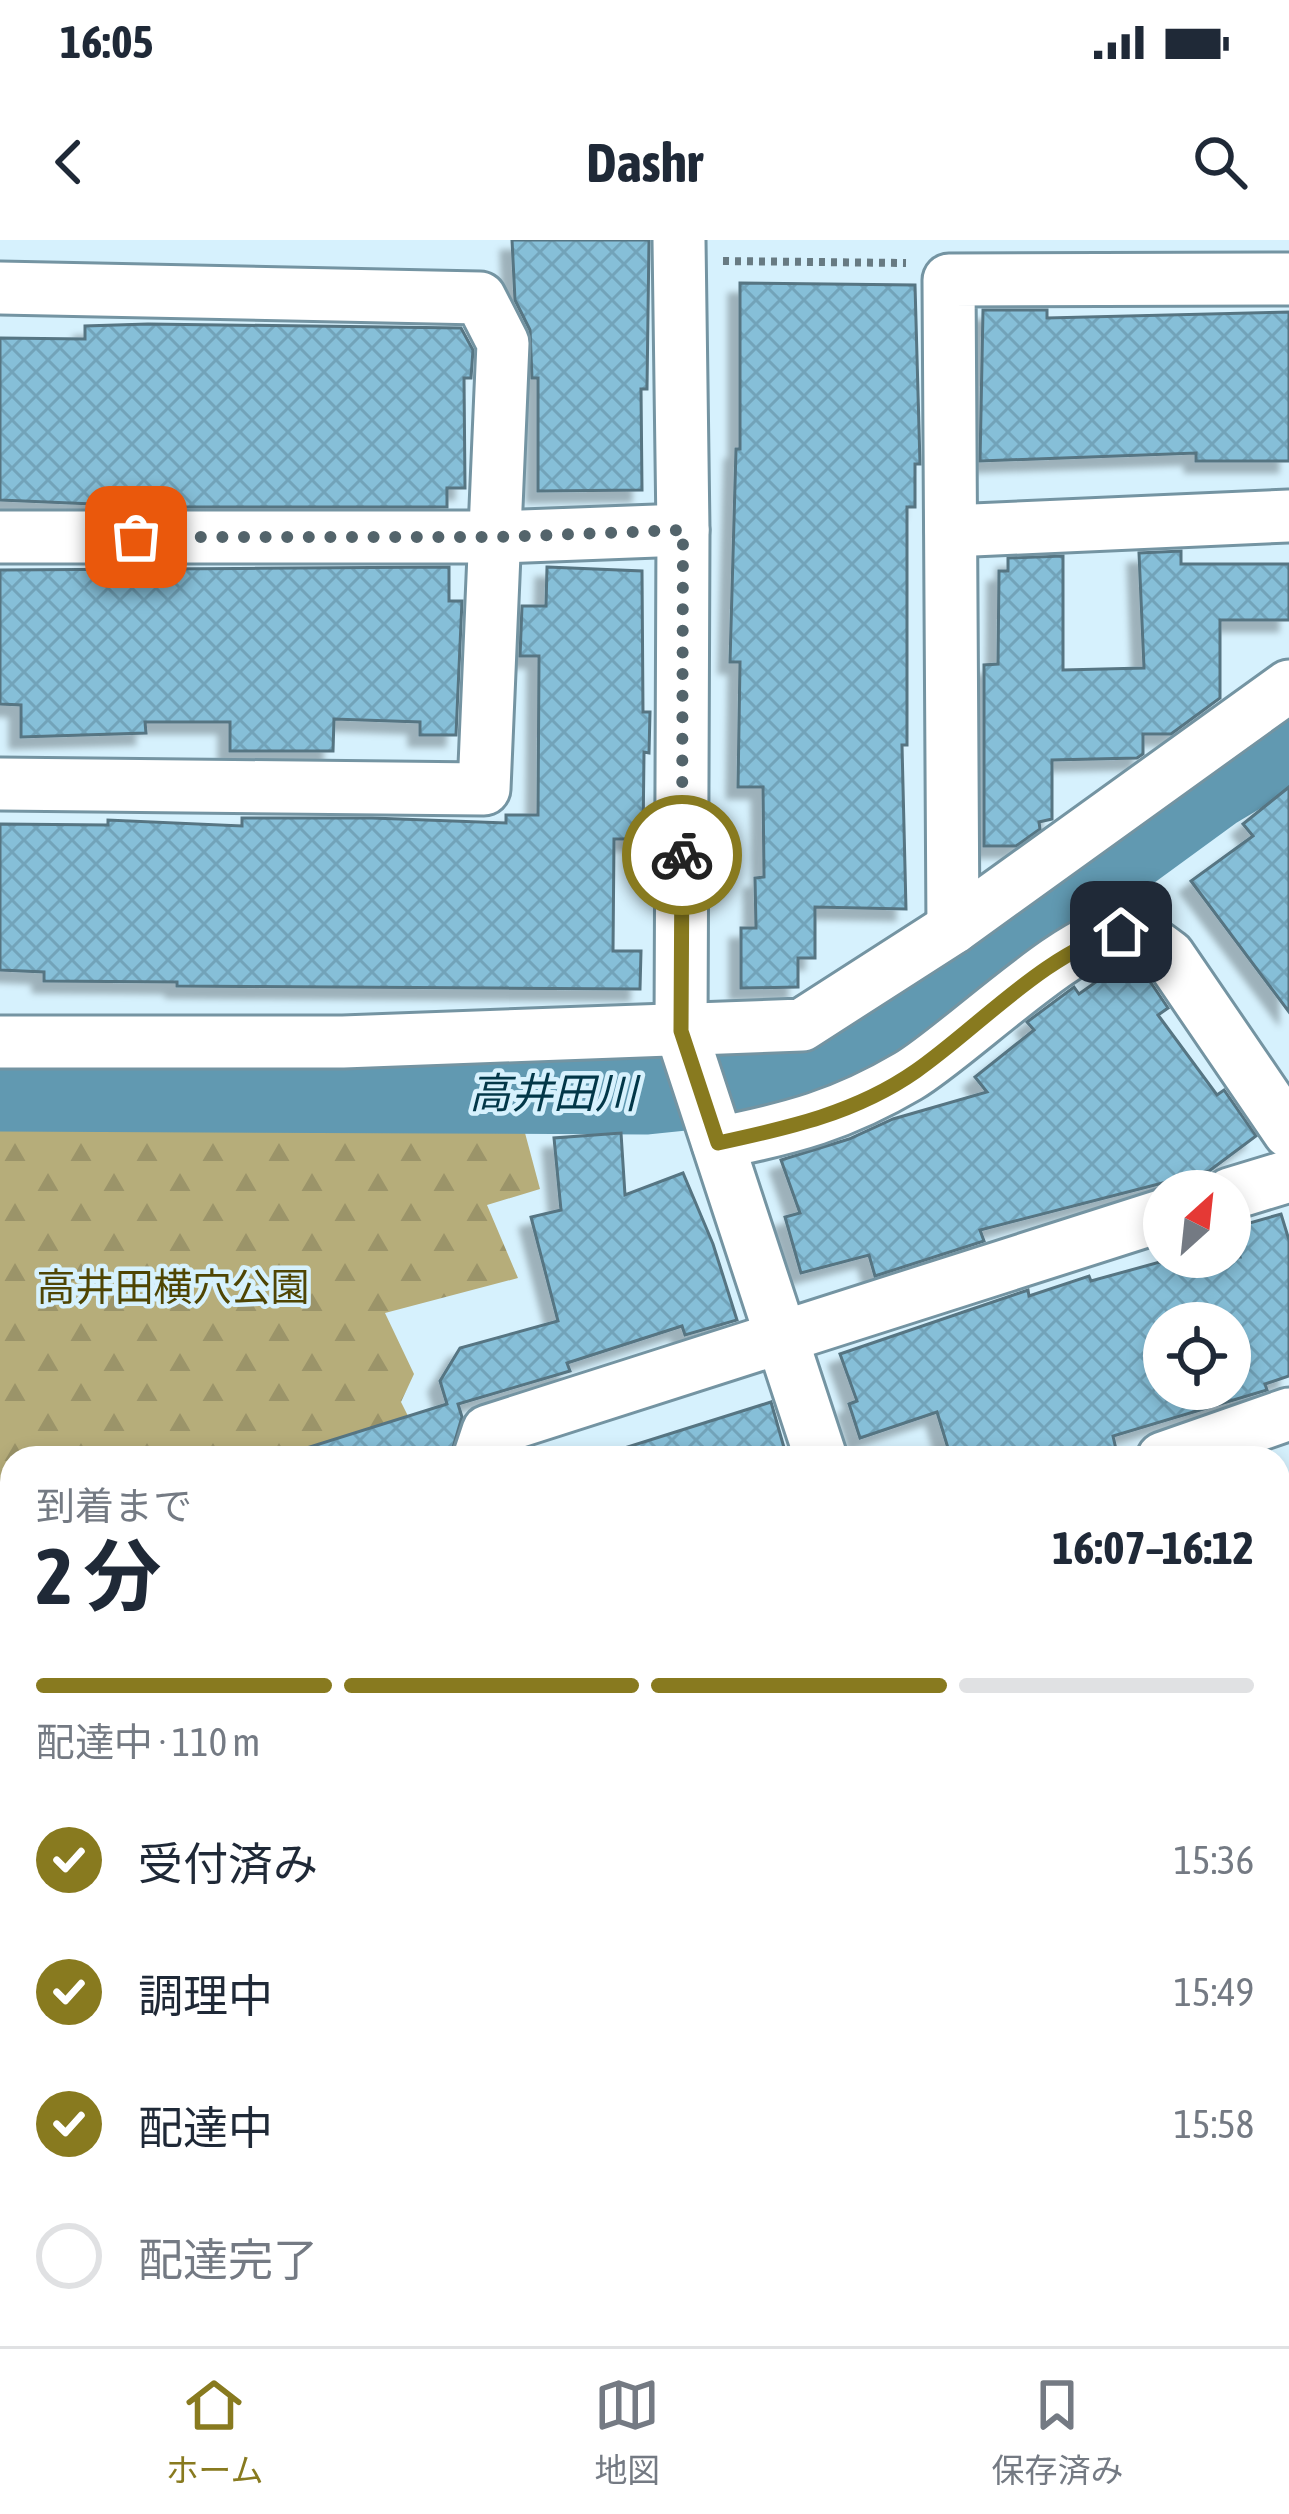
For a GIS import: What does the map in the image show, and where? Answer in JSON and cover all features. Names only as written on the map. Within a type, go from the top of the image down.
[{"type":"street","points":[[679,250],[700,1089],[816,1446]]},
{"type":"street","points":[[953,928],[949,280],[1289,279]]},
{"type":"street","points":[[0,288],[480,298],[503,343],[484,789],[0,784]]},
{"type":"street","points":[[951,531],[1289,516]]},
{"type":"street","points":[[0,537],[498,537],[683,530]]},
{"type":"street","points":[[700,1089],[953,928],[1287,691]]},
{"type":"street","points":[[0,1042],[343,1042],[848,1110],[914,1073],[1069,955],[1098,938],[1121,932],[1144,938],[1169,956],[1289,1132]]},
{"type":"street","points":[[1251,1188],[1289,1176]]},
{"type":"street","points":[[482,1446],[488,1431],[1143,1222]]},
{"type":"street","points":[[1197,1446],[1289,1414]]},
{"type":"path","points":[[679,250],[928,263],[949,280]]},
{"type":"green space","name":"高井田横穴公園","points":[[163,1115],[316,1125],[521,1118],[540,1189],[487,1205],[518,1278],[385,1313],[414,1374],[401,1402],[423,1446],[0,1446],[0,1123]]},
{"type":"building","points":[[512,240],[649,240],[647,389],[641,389],[642,490],[538,491],[538,378],[532,378],[530,330],[515,300]]},
{"type":"building","points":[[740,283],[915,285],[920,464],[915,464],[915,507],[907,507],[907,745],[902,745],[906,909],[815,907],[815,958],[798,958],[798,987],[741,988],[741,928],[756,928],[755,878],[764,877],[763,787],[738,787],[740,662],[730,662],[736,449],[740,449]]},
{"type":"building","points":[[983,310],[1047,310],[1047,318],[1289,312],[1289,461],[1196,461],[1196,453],[980,461]]},
{"type":"building","points":[[85,326],[461,328],[473,350],[471,378],[464,378],[465,488],[447,488],[447,507],[163,507],[0,500],[0,338],[85,339]]},
{"type":"building","points":[[1181,551],[1181,564],[1289,564],[1289,620],[1220,620],[1220,698],[1171,734],[1143,734],[1143,754],[1137,758],[1052,760],[1052,819],[1039,822],[1040,829],[1016,846],[984,846],[984,665],[998,664],[999,571],[1008,571],[1008,558],[1063,556],[1063,670],[1144,668],[1139,553]]},
{"type":"building","points":[[449,567],[449,601],[462,601],[456,735],[420,735],[420,722],[334,719],[333,751],[230,751],[230,722],[145,722],[146,733],[21,737],[21,705],[0,704],[0,570]]},
{"type":"building","points":[[547,567],[642,571],[643,712],[650,712],[649,753],[644,752],[643,839],[614,839],[613,951],[641,951],[640,989],[177,986],[177,982],[44,981],[44,972],[0,970],[0,824],[108,825],[108,820],[242,826],[242,818],[506,823],[506,815],[538,815],[539,656],[520,656],[522,606],[546,606]]},
{"type":"building","points":[[1289,787],[1289,1012],[1191,881],[1253,836],[1243,824]]},
{"type":"building","points":[[1124,962],[1147,977],[1168,1008],[1158,1015],[1217,1095],[1224,1090],[1256,1136],[1210,1170],[1143,1170],[1143,1188],[980,1230],[984,1241],[875,1276],[869,1255],[801,1273],[785,1217],[800,1213],[781,1160],[849,1139],[893,1119],[987,1092],[975,1077],[1034,1030],[1027,1022],[1074,987],[1079,994]]},
{"type":"building","points":[[621,1133],[625,1195],[683,1173],[713,1244],[737,1320],[685,1335],[682,1326],[567,1363],[570,1371],[458,1404],[462,1417],[454,1446],[313,1446],[447,1404],[440,1381],[460,1348],[558,1321],[531,1217],[561,1210],[554,1138]]},
{"type":"building","points":[[1281,1214],[1289,1240],[1289,1376],[1251,1395],[1251,1302],[1143,1302],[1143,1410],[1200,1410],[1113,1436],[1115,1446],[947,1446],[937,1412],[860,1438],[849,1404],[857,1401],[840,1354],[1028,1290],[1029,1296],[1089,1276],[1091,1281],[1143,1267],[1143,1278],[1251,1278],[1251,1223]]},
{"type":"building","points":[[771,1402],[784,1446],[631,1446]]},
{"type":"waterway","name":"高井田川","points":[[0,1091],[646,1094],[802,1078],[1007,940],[1214,789],[1289,744]]},
{"type":"way so far","points":[[136,537],[498,537],[683,530],[682,855]]},
{"type":"route","points":[[682,855],[681,1031],[718,1143],[848,1110],[914,1073],[1069,955],[1098,938],[1121,932]]}]
